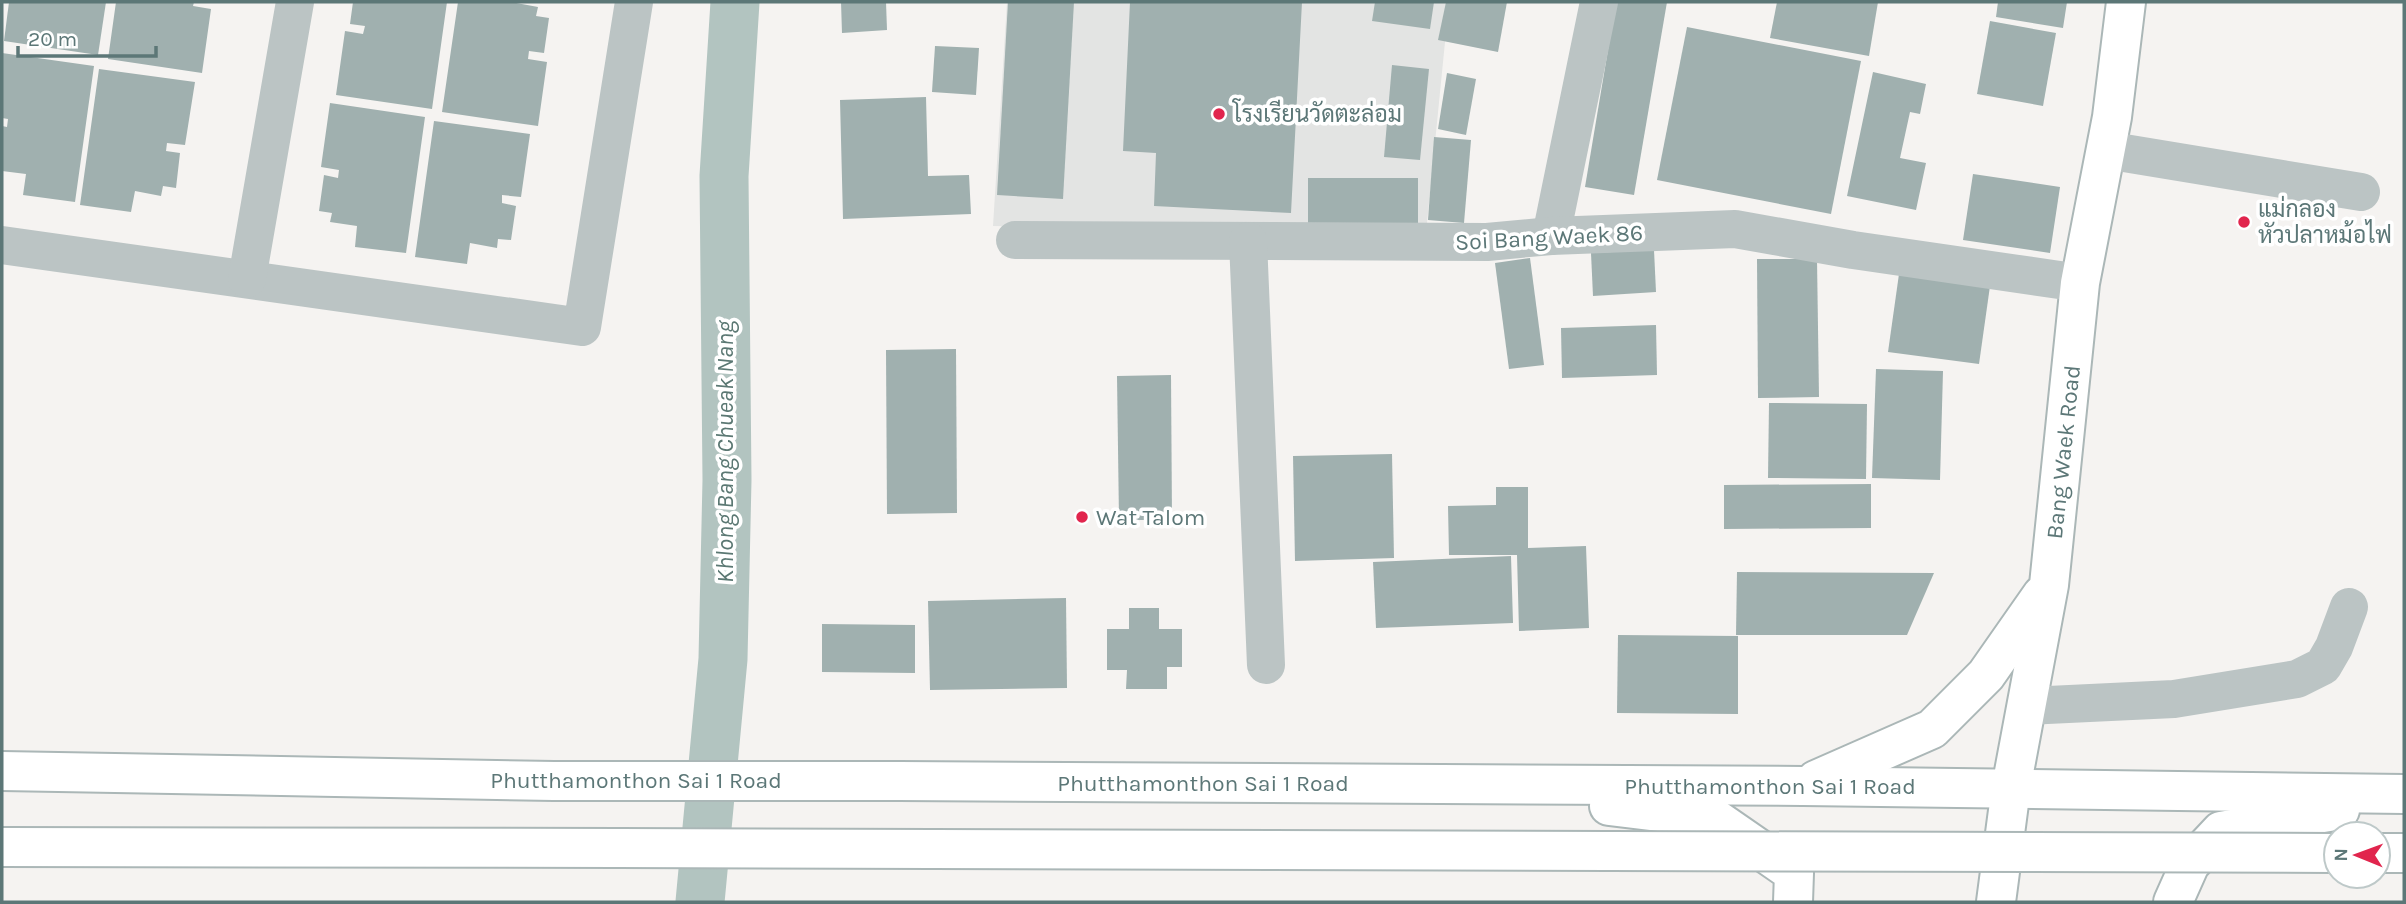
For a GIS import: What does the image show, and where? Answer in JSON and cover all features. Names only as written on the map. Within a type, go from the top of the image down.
[{"type":"main road","name":"Bang Waek Road","points":[[1996,902],[2011,788],[2049,585],[2080,283],[2106,150],[2126,2]]},
{"type":"main road","points":[[1803,786],[1933,729],[1986,675],[2049,585]]},
{"type":"main road","name":"Phutthamonthon Sai 1 Road","points":[[2,771],[554,781],[1803,786],[2404,794]]},
{"type":"main road","points":[[1419,784],[1716,819],[1794,873],[1793,902]]},
{"type":"main road","points":[[2173,902],[2190,863],[2221,831],[2404,799]]},
{"type":"main road","points":[[2,847],[2322,853]]},
{"type":"street","points":[[247,279],[295,2]]},
{"type":"street","points":[[2,245],[582,327],[634,2]]},
{"type":"street","points":[[1551,236],[1599,2]]},
{"type":"street","points":[[2106,150],[2361,192]]},
{"type":"street","name":"Soi Bang Waek 86","points":[[1015,240],[1487,242],[1551,236],[1735,229],[1853,250],[2080,283]]},
{"type":"street","points":[[1248,241],[1266,665]]},
{"type":"street","points":[[2026,706],[2174,699],[2297,679],[2323,666],[2334,647],[2349,607]]},
{"type":"shaded area","name":"โรงเรียนวัดตะล่อม","points":[[1007,2],[1449,2],[1426,233],[993,226]]},
{"type":"building","points":[[9,2],[106,2],[98,55],[4,41]]},
{"type":"building","points":[[116,2],[194,2],[193,6],[211,9],[202,73],[108,59]]},
{"type":"building","points":[[353,2],[447,2],[432,109],[336,95],[345,31],[363,34],[365,26],[350,24]]},
{"type":"building","points":[[458,2],[511,2],[538,7],[536,16],[549,18],[544,53],[529,51],[528,59],[547,62],[538,126],[442,112]]},
{"type":"building","points":[[841,2],[886,2],[887,30],[842,33]]},
{"type":"building","points":[[1008,2],[1074,2],[1063,199],[997,195]]},
{"type":"building","points":[[1130,2],[1302,2],[1291,213],[1154,206],[1156,153],[1123,151]]},
{"type":"building","points":[[1375,2],[1434,2],[1430,29],[1372,21]]},
{"type":"building","points":[[1446,2],[1507,2],[1498,52],[1438,40]]},
{"type":"building","points":[[1616,2],[1667,2],[1634,195],[1585,187]]},
{"type":"building","points":[[1777,2],[1878,2],[1869,56],[1770,38]]},
{"type":"building","points":[[1998,2],[2067,2],[2063,28],[1996,17]]},
{"type":"building","points":[[1990,21],[2056,33],[2043,106],[1977,94]]},
{"type":"building","points":[[1687,27],[1861,61],[1831,214],[1657,180]]},
{"type":"building","points":[[935,46],[979,48],[976,95],[932,92]]},
{"type":"building","points":[[2,53],[94,66],[75,202],[23,195],[26,174],[2,171],[2,126],[7,127],[8,119],[2,118]]},
{"type":"building","points":[[1392,65],[1429,69],[1420,160],[1384,157]]},
{"type":"building","points":[[99,69],[195,82],[185,145],[167,143],[166,151],[180,153],[176,188],[163,186],[161,196],[135,191],[131,212],[80,205]]},
{"type":"building","points":[[1873,72],[1926,84],[1920,114],[1910,112],[1900,158],[1926,163],[1916,210],[1847,196]]},
{"type":"building","points":[[1447,73],[1476,79],[1466,135],[1438,129]]},
{"type":"building","points":[[926,97],[928,176],[969,175],[971,214],[843,219],[840,100]]},
{"type":"building","points":[[330,103],[425,117],[406,253],[355,247],[357,226],[330,222],[332,213],[319,211],[324,175],[338,178],[339,170],[321,167]]},
{"type":"building","points":[[434,121],[530,134],[521,197],[502,195],[502,203],[516,206],[511,240],[498,239],[497,248],[470,243],[467,264],[415,257]]},
{"type":"building","points":[[1434,137],[1471,140],[1464,223],[1428,220]]},
{"type":"building","points":[[1973,174],[2060,187],[2050,253],[1963,240]]},
{"type":"building","points":[[1308,178],[1418,178],[1418,225],[1308,225]]},
{"type":"building","points":[[1654,250],[1656,292],[1593,296],[1591,253]]},
{"type":"building","points":[[1530,258],[1544,365],[1509,369],[1495,263]]},
{"type":"building","points":[[1757,259],[1817,259],[1819,397],[1758,398]]},
{"type":"building","points":[[1899,274],[1990,286],[1979,364],[1888,352]]},
{"type":"building","points":[[1656,325],[1657,375],[1562,378],[1561,328]]},
{"type":"building","points":[[956,349],[957,513],[887,514],[886,350]]},
{"type":"building","points":[[1876,369],[1943,371],[1940,480],[1872,478]]},
{"type":"building","points":[[1171,375],[1172,520],[1119,520],[1117,376]]},
{"type":"building","points":[[1769,403],[1867,404],[1866,479],[1768,478]]},
{"type":"building","points":[[1392,454],[1394,558],[1295,561],[1293,456]]},
{"type":"building","points":[[1871,484],[1871,528],[1724,529],[1724,485]]},
{"type":"building","points":[[1496,487],[1528,487],[1528,548],[1586,546],[1589,628],[1519,631],[1517,555],[1449,555],[1448,506],[1496,505]]},
{"type":"building","points":[[1511,556],[1513,623],[1376,628],[1373,562]]},
{"type":"building","points":[[1737,572],[1934,573],[1907,635],[1736,635]]},
{"type":"building","points":[[1066,598],[1067,688],[930,690],[928,601]]},
{"type":"building","points":[[1129,608],[1159,608],[1159,629],[1182,629],[1182,667],[1167,667],[1167,689],[1126,689],[1127,670],[1107,670],[1107,629],[1129,629]]},
{"type":"building","points":[[822,624],[915,625],[915,673],[822,672]]},
{"type":"building","points":[[1618,635],[1738,636],[1738,714],[1617,713]]},
{"type":"waterway","name":"Khlong Bang Chueak Nang","points":[[700,902],[723,659],[727,480],[724,176],[735,2]]},
{"type":"place","name":"โรงเรียนวัดตะล่อม","points":[[1219,114]]},
{"type":"place","name":"แม่กลอง หัวปลาหม้อไฟ","points":[[2244,222]]},
{"type":"place","name":"Wat Talom","points":[[1082,517]]}]
